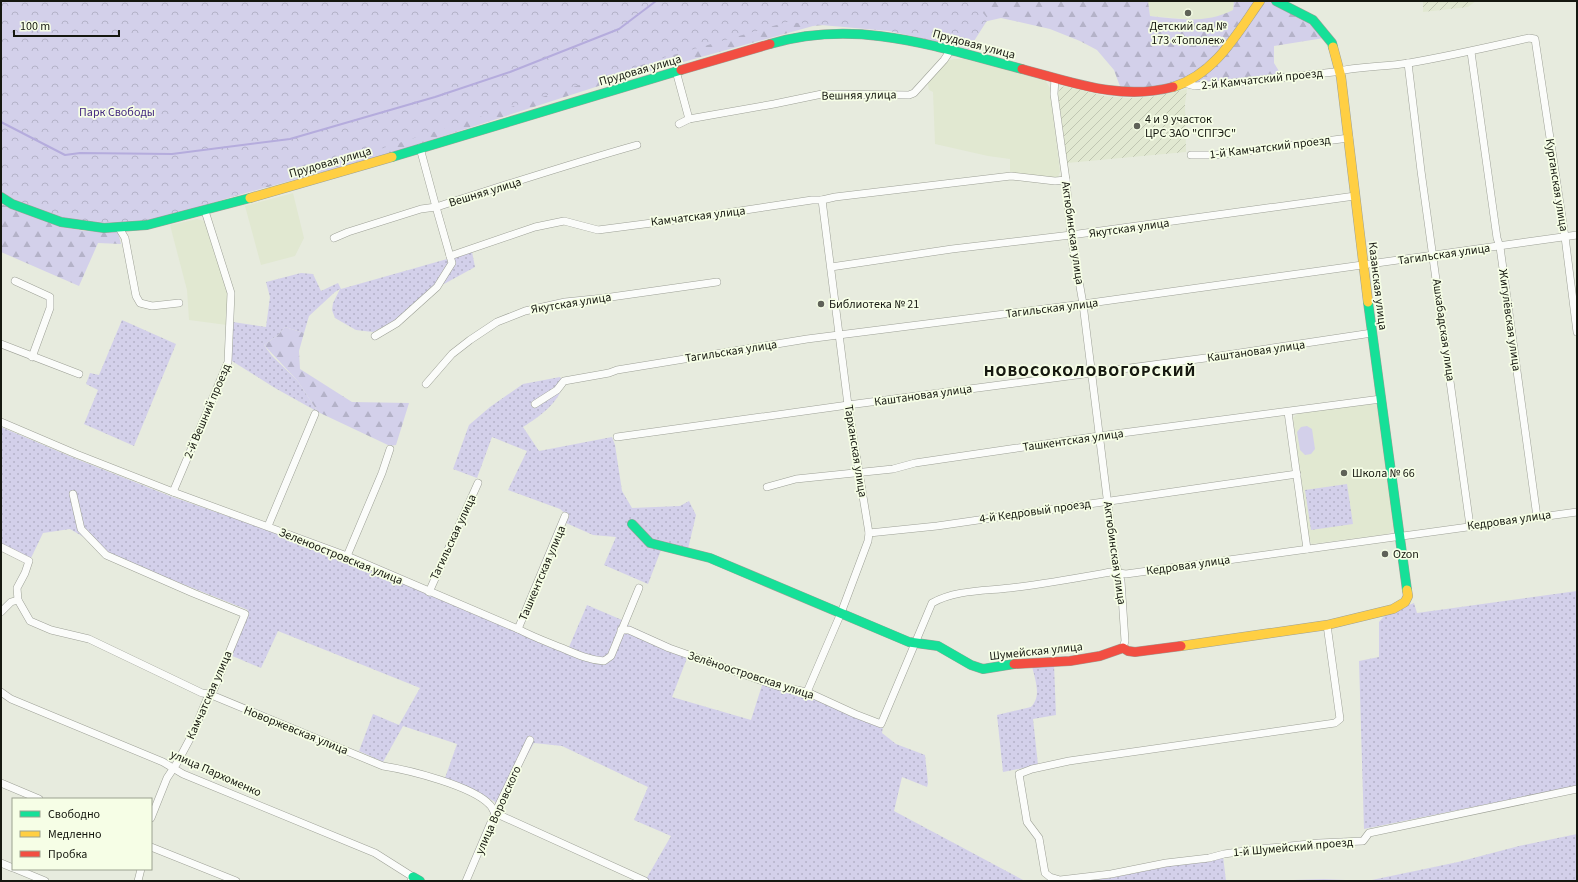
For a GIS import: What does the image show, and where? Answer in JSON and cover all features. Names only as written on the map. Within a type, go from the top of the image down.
[{"type":"street","name":"Прудовая улица","points":[[1,197],[12,204],[60,222],[84,226],[119,228],[147,225],[205,211],[791,38],[816,34],[848,32],[887,35],[1106,91],[1129,94],[1152,92],[1184,83],[1197,76],[1217,59],[1231,44],[1260,1]]},
{"type":"street","name":"Казанская улица","points":[[1276,1],[1313,20],[1332,43],[1340,70],[1372,334],[1408,596],[1405,602]]},
{"type":"street","name":"Курганская улица","points":[[1471,52],[1529,38],[1535,39],[1577,332]]},
{"type":"street","name":"Вешняя улица","points":[[679,124],[689,118],[774,104],[822,94],[909,95],[914,93],[919,88],[950,51]]},
{"type":"street","points":[[1340,70],[1408,63],[1471,52]]},
{"type":"street","name":"Жигулёвская улица","points":[[1471,52],[1497,238],[1500,247],[1537,517]]},
{"type":"street","name":"Ашхабадская улица","points":[[1408,63],[1421,170],[1470,526]]},
{"type":"street","name":"2-й Камчатский проезд","points":[[1184,83],[1195,86],[1243,82],[1340,70]]},
{"type":"street","points":[[676,71],[689,118]]},
{"type":"street","name":"Актюбинская улица","points":[[1055,78],[1054,94],[1066,180],[1071,236],[1083,304],[1115,562],[1121,581],[1125,641],[1123,648]]},
{"type":"street","name":"1-й Камчатский проезд","points":[[1191,155],[1214,155],[1349,138]]},
{"type":"street","name":"Вешняя улица","points":[[334,238],[348,232],[421,210],[436,207],[637,144]]},
{"type":"street","points":[[375,336],[397,323],[437,287],[452,263],[420,148]]},
{"type":"street","name":"Камчатская улица","points":[[450,256],[535,227],[564,221],[598,230],[812,200],[822,200],[835,197],[1010,176],[1055,181],[1066,180]]},
{"type":"street","name":"Якутская улица","points":[[831,267],[952,249],[1071,236],[1355,196]]},
{"type":"street","name":"Тарханская улица","points":[[807,692],[841,613],[868,541],[869,533],[848,405],[822,200]]},
{"type":"street","name":"2-й Вешний проезд","points":[[173,492],[228,362],[231,294],[205,211]]},
{"type":"street","points":[[119,228],[125,238],[136,296],[140,303],[152,306],[179,302]]},
{"type":"street","name":"Тагильская улица","points":[[535,404],[557,390],[564,382],[574,379],[609,373],[617,370],[696,357],[807,339],[1083,304],[1364,266],[1577,235]]},
{"type":"street","points":[[15,281],[50,297],[50,308],[32,356]]},
{"type":"street","name":"Якутская улица","points":[[426,384],[452,354],[470,340],[497,322],[524,310],[565,302],[717,282]]},
{"type":"street","name":"Каштановая улица","points":[[617,437],[1092,372],[1213,357],[1372,334]]},
{"type":"street","points":[[1,344],[79,374]]},
{"type":"street","name":"Ташкентская улица","points":[[766,487],[796,479],[893,468],[914,463],[1099,436],[1381,399]]},
{"type":"street","points":[[1288,412],[1307,549]]},
{"type":"street","points":[[268,526],[315,414]]},
{"type":"street","name":"Зеленоостровская улица","points":[[1,422],[76,454],[173,492],[347,556],[518,629],[570,653],[594,660],[604,661],[611,656],[638,588]]},
{"type":"street","points":[[347,556],[382,474],[390,449]]},
{"type":"street","name":"4-й Кедровый проезд","points":[[869,533],[937,526],[1297,474]]},
{"type":"street","name":"Тагильская улица","points":[[429,592],[478,483]]},
{"type":"street","name":"Камчатская улица","points":[[73,494],[81,529],[106,555],[193,594],[245,614],[214,689],[209,694],[193,733],[167,778],[152,816]]},
{"type":"street","name":"Кедровая улица","points":[[881,724],[932,603],[942,597],[953,594],[1012,588],[1111,572],[1126,574],[1577,512]]},
{"type":"street","name":"Ташкентская улица","points":[[518,629],[565,516]]},
{"type":"street","name":"Шумейская улица","points":[[632,524],[650,542],[710,558],[909,642],[938,646],[972,665],[983,669],[1011,664],[1070,661],[1100,656],[1123,648],[1128,651],[1135,652],[1327,625],[1382,612],[1405,602]]},
{"type":"street","points":[[1,547],[29,561],[18,588],[18,600],[11,602],[1,612]]},
{"type":"street","name":"Новоржевская улица","points":[[18,600],[30,621],[51,630],[88,639],[202,692],[383,766],[408,770],[471,792],[491,806],[495,813],[645,881]]},
{"type":"street","name":"1-й Шумейский проезд","points":[[1327,625],[1340,719],[1335,723],[1069,761],[1032,769],[1019,774],[1028,822],[1039,838],[1045,873],[1050,877],[1060,880],[1111,874],[1166,863],[1209,858],[1224,854],[1259,849],[1319,843],[1363,841],[1369,833],[1577,789]]},
{"type":"street","name":"Зелёноостровская улица","points":[[621,630],[629,630],[669,648],[778,686],[807,692],[881,724]]},
{"type":"street","name":"улица Пархоменко","points":[[1,692],[11,699],[163,762],[173,769],[375,853],[414,880]]},
{"type":"street","name":"улица Воровского","points":[[466,881],[495,813],[530,740]]},
{"type":"street","points":[[1,782],[37,798]]},
{"type":"street","points":[[152,847],[236,881]]},
{"type":"street","points":[[1,863],[12,868]]},
{"type":"street","points":[[18,870],[44,881]]},
{"type":"street","points":[[138,881],[141,870]]},
{"type":"shaded area","name":"Детский сад № 173 «Тополек»","points":[[1148,1],[1234,1],[1233,10],[1220,17],[1195,20],[1150,16]]},
{"type":"shaded area","points":[[1423,1],[1476,1],[1468,7],[1423,12]]},
{"type":"shaded area","points":[[964,59],[1039,77],[1045,80],[1050,88],[1060,172],[1058,177],[1054,179],[1010,174],[1010,159],[988,156],[935,144],[933,92],[929,90],[927,80],[949,60]]},
{"type":"shaded area","points":[[1066,86],[1105,96],[1128,98],[1151,97],[1187,89],[1185,104],[1186,152],[1067,163],[1058,93],[1061,87]]},
{"type":"shaded area","points":[[293,193],[304,238],[295,256],[261,265],[245,206]]},
{"type":"shaded area","points":[[197,219],[204,221],[228,294],[227,325],[189,320],[187,290],[170,225]]},
{"type":"shaded area","name":"Школа № 66","points":[[1372,403],[1377,404],[1396,527],[1388,534],[1312,544],[1309,541],[1293,418],[1297,414]]},
{"type":"green space","name":"Парк Свободы","points":[[1,1],[973,1],[988,19],[969,49],[889,31],[787,22],[663,58],[147,223],[104,224],[62,218],[15,201],[1,192]]},
{"type":"green space","points":[[543,1],[1148,1],[1150,16],[1202,19],[1233,10],[1234,1],[1257,1],[1228,43],[1194,74],[1162,87],[1121,89],[1114,70],[1097,50],[1080,41],[1050,29],[1001,18],[979,23],[884,19],[813,26],[608,83],[382,156],[198,206]]},
{"type":"green space","points":[[1266,1],[1271,1],[1311,23],[1324,38],[1274,46],[1274,63],[1282,76],[1192,83]]},
{"type":"green space","points":[[1,204],[60,226],[84,231],[118,232],[121,244],[98,243],[79,286],[1,252]]},
{"type":"green space","points":[[472,252],[475,267],[444,284],[436,283],[396,320],[373,332],[356,330],[335,318],[332,310],[333,303],[340,289],[309,316],[304,333],[285,327],[278,335],[264,345],[272,356],[297,380],[318,412],[275,388],[231,359],[233,322],[266,327],[270,297],[266,282],[301,273],[313,274],[321,291],[338,283],[341,289]]},
{"type":"green space","points":[[122,320],[176,344],[134,446],[84,424],[98,390],[86,384],[90,373],[99,375]]},
{"type":"green space","points":[[285,327],[304,333],[299,351],[300,369],[352,402],[409,403],[396,445],[390,446],[318,412],[297,380],[264,345],[278,335]]},
{"type":"green space","points":[[560,377],[564,383],[553,403],[542,414],[523,427],[539,451],[612,437],[615,445],[622,491],[632,508],[680,506],[689,501],[696,515],[688,549],[661,550],[648,584],[604,565],[616,537],[593,535],[566,523],[567,515],[560,509],[508,490],[527,451],[492,437],[477,478],[453,469],[469,425],[490,407],[523,384]]},
{"type":"green space","points":[[1307,426],[1312,429],[1315,449],[1311,454],[1305,455],[1300,450],[1297,432],[1301,427]]},
{"type":"green space","points":[[1,427],[170,496],[347,558],[560,651],[569,647],[587,605],[622,620],[630,626],[689,653],[672,697],[751,720],[763,682],[803,690],[883,726],[882,733],[896,744],[925,755],[928,783],[927,787],[902,777],[894,811],[1025,881],[645,881],[671,836],[634,820],[648,787],[562,746],[534,743],[499,807],[494,801],[445,778],[457,744],[403,726],[383,762],[359,751],[373,714],[399,725],[420,688],[278,631],[261,668],[230,655],[248,610],[107,554],[70,529],[43,533],[31,558],[1,544]]},
{"type":"green space","points":[[1347,484],[1353,524],[1311,530],[1305,490]]},
{"type":"green space","points":[[1577,591],[1577,786],[1364,829],[1359,661],[1379,657],[1379,622],[1386,614],[1414,603],[1417,613]]},
{"type":"green space","points":[[1054,665],[1056,715],[1033,719],[1038,765],[1003,772],[997,715],[1031,707],[1037,693],[1032,666]]},
{"type":"green space","points":[[1577,834],[1577,881],[1367,881],[1458,862],[1519,846]]},
{"type":"green space","points":[[1223,856],[1226,881],[1084,881],[1111,878],[1167,865]]},
{"type":"green space","points":[[1324,879],[1367,881],[1260,881]]},
{"type":"waterway","points":[[1,122],[65,155],[80,153],[172,154],[290,139],[435,97],[510,72],[619,29],[656,1]]},
{"type":"traffic: fast","points":[[1276,1],[1313,20],[1332,43],[1333,47]]},
{"type":"traffic: fast","points":[[770,44],[803,37],[835,34],[897,38],[959,52],[1022,69]]},
{"type":"traffic: fast","points":[[392,157],[681,70]]},
{"type":"traffic: fast","points":[[1,197],[12,204],[61,222],[104,228],[147,225],[250,198]]},
{"type":"traffic: fast","points":[[1368,302],[1407,590]]},
{"type":"traffic: fast","points":[[632,524],[650,543],[710,558],[909,642],[938,646],[971,665],[983,669],[1014,664]]},
{"type":"traffic: fast","points":[[413,877],[420,881]]},
{"type":"traffic: slow","points":[[1173,87],[1188,81],[1213,63],[1233,40],[1260,1]]},
{"type":"traffic: slow","points":[[1333,47],[1341,77],[1368,302]]},
{"type":"traffic: slow","points":[[250,198],[392,157]]},
{"type":"traffic: slow","points":[[1181,646],[1327,625],[1393,609],[1405,602],[1408,596],[1407,590]]},
{"type":"traffic: jam","points":[[681,70],[770,44]]},
{"type":"traffic: jam","points":[[1022,69],[1078,84],[1115,91],[1153,91],[1173,87]]},
{"type":"traffic: jam","points":[[1014,664],[1070,661],[1100,656],[1123,648],[1128,651],[1135,652],[1181,646]]},
{"type":"place","name":"Детский сад № 173 «Тополек»","points":[[1188,13]]},
{"type":"place","name":"4 и 9 участок ЦРС ЗАО \"СПГЭС\"","points":[[1137,126]]},
{"type":"place","name":"Библиотека № 21","points":[[821,304]]},
{"type":"place","name":"Школа № 66","points":[[1344,473]]},
{"type":"place","name":"Ozon","points":[[1385,554]]},
{"type":"district","name":"НОВОСОКОЛОВОГОРСКИЙ","points":[[1090,370]]}]
